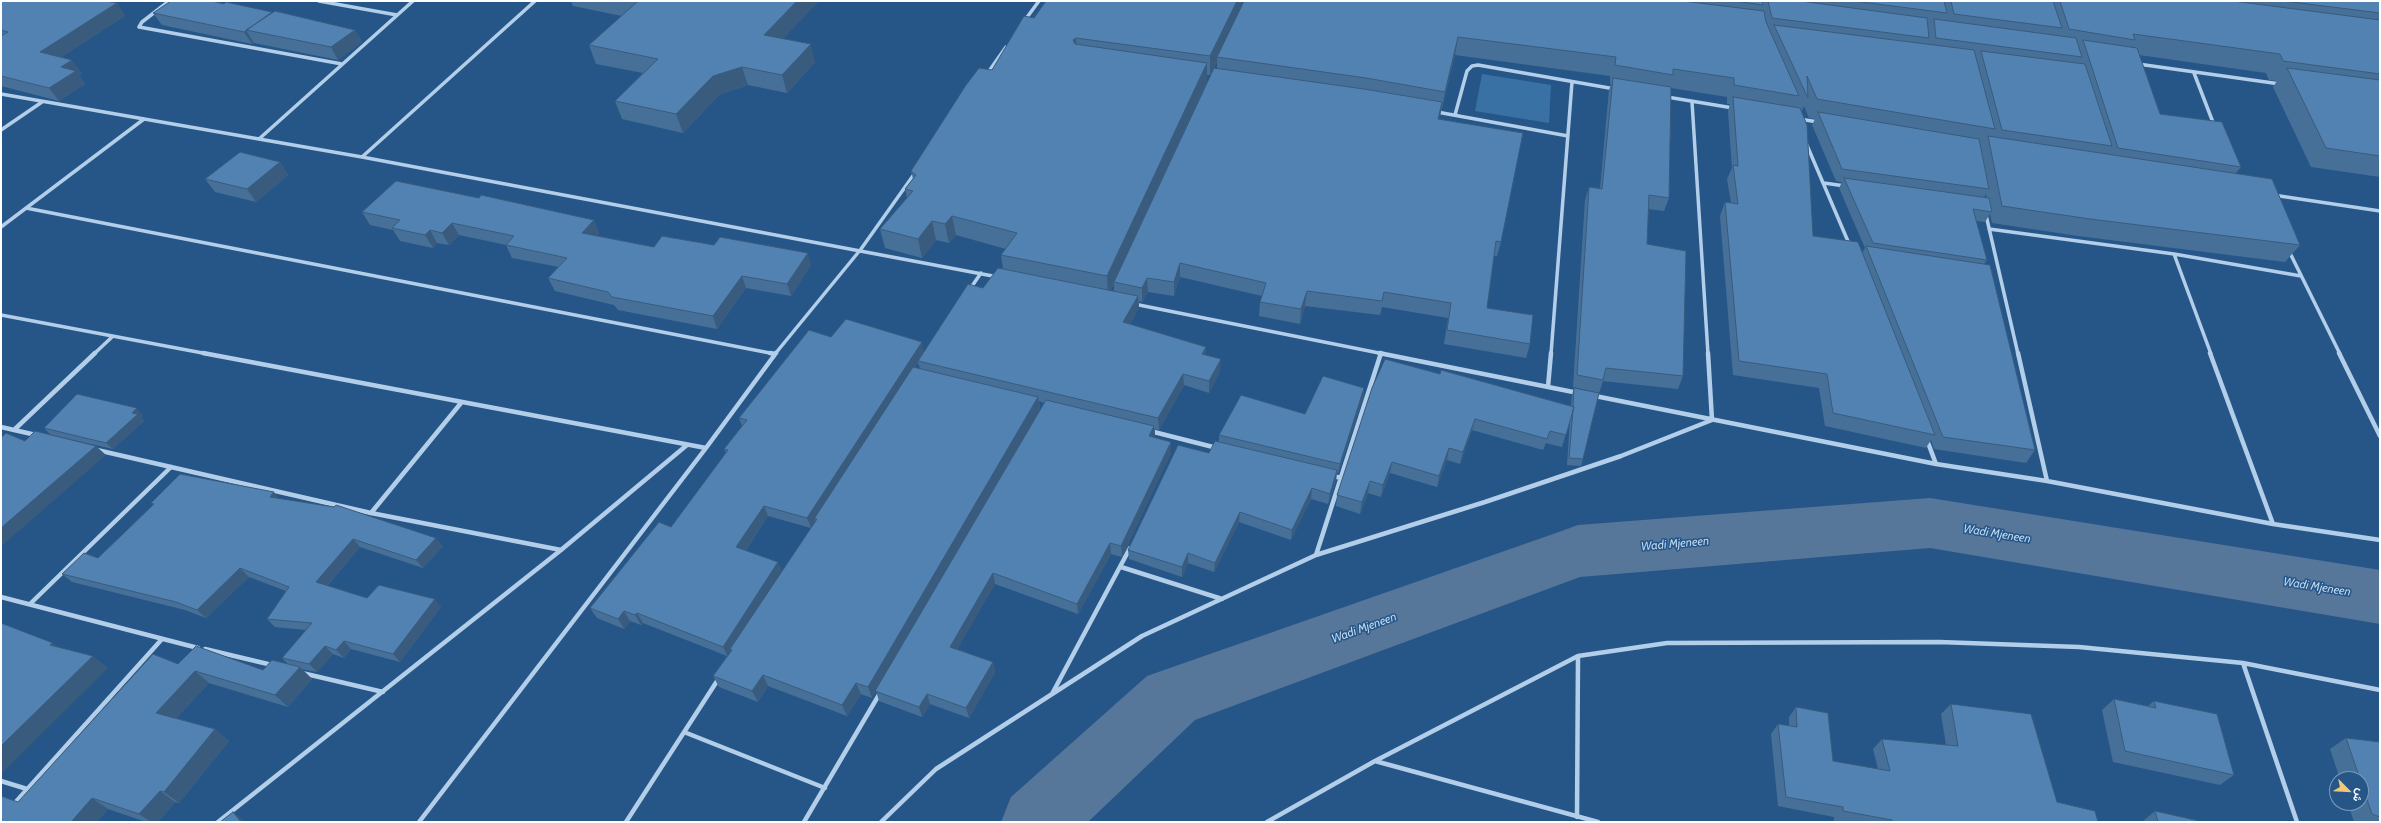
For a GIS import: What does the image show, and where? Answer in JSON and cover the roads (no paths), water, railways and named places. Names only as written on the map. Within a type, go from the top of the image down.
[{"type":"street","points":[[169,1],[142,22],[139,27],[342,64]]},
{"type":"street","points":[[319,1],[397,15]]},
{"type":"street","points":[[259,139],[413,1]]},
{"type":"street","points":[[362,157],[535,1]]},
{"type":"street","points":[[1021,26],[1039,1]]},
{"type":"street","points":[[985,76],[1008,45]]},
{"type":"street","points":[[2131,63],[2287,85]]},
{"type":"street","points":[[1455,115],[1467,70],[1472,66],[1478,65],[1617,89]]},
{"type":"street","points":[[2194,73],[2217,132]]},
{"type":"street","points":[[1548,387],[1572,82]]},
{"type":"street","points":[[1,94],[362,157],[861,249],[1004,278]]},
{"type":"street","points":[[1662,96],[1736,109]]},
{"type":"street","points":[[1,130],[42,102]]},
{"type":"street","points":[[1692,102],[1712,420]]},
{"type":"street","points":[[1432,111],[1568,136]]},
{"type":"street","points":[[1798,125],[1795,118],[1826,123]]},
{"type":"street","points":[[1,227],[144,119]]},
{"type":"street","points":[[1804,140],[1851,248]]},
{"type":"street","points":[[420,822],[776,354],[861,249],[916,172]]},
{"type":"street","points":[[1824,183],[1847,187]]},
{"type":"street","points":[[2270,194],[2380,211]]},
{"type":"street","points":[[1984,206],[1999,277],[2047,481]]},
{"type":"street","points":[[26,208],[776,354]]},
{"type":"street","points":[[1989,229],[2174,254],[2301,276]]},
{"type":"street","points":[[2288,249],[2380,436]]},
{"type":"street","points":[[2174,254],[2273,524]]},
{"type":"street","points":[[968,292],[981,273]]},
{"type":"street","points":[[1991,276],[1999,277]]},
{"type":"street","points":[[1126,302],[1936,464],[2047,481],[2273,524],[2380,540]]},
{"type":"street","points":[[1,315],[706,448]]},
{"type":"street","points":[[14,430],[112,337]]},
{"type":"street","points":[[1316,555],[1381,353]]},
{"type":"street","points":[[371,514],[461,403]]},
{"type":"street","points":[[881,822],[936,769],[1142,636],[1316,555],[1485,502],[1606,461],[1712,420]]},
{"type":"street","points":[[1,427],[44,437]]},
{"type":"street","points":[[1144,430],[1220,449]]},
{"type":"street","points":[[1925,435],[1936,464]]},
{"type":"street","points":[[1179,446],[1182,440]]},
{"type":"street","points":[[218,822],[562,550],[687,445]]},
{"type":"street","points":[[89,448],[371,514],[562,550]]},
{"type":"street","points":[[30,604],[171,467]]},
{"type":"street","points":[[1326,474],[1342,478]]},
{"type":"street","points":[[1052,694],[1121,567],[1131,545]]},
{"type":"street","points":[[1121,567],[1222,599]]},
{"type":"street","points":[[1,597],[162,639],[276,666]]},
{"type":"street","points":[[6,812],[162,639]]},
{"type":"street","points":[[1267,822],[1375,761],[1578,656],[1667,643],[1939,642],[2079,647],[2243,663],[2380,690]]},
{"type":"street","points":[[1577,817],[1578,656]]},
{"type":"street","points":[[2243,663],[2297,822]]},
{"type":"street","points":[[299,672],[383,692]]},
{"type":"street","points":[[626,822],[723,672]]},
{"type":"street","points":[[804,822],[884,686]]},
{"type":"street","points":[[684,732],[825,788]]},
{"type":"street","points":[[1375,761],[1598,822]]},
{"type":"street","points":[[1,781],[27,789]]},
{"type":"waterway","name":"Wadi Mjeneen","points":[[1037,822],[1171,698],[1578,551],[1930,523],[2380,597]]}]
